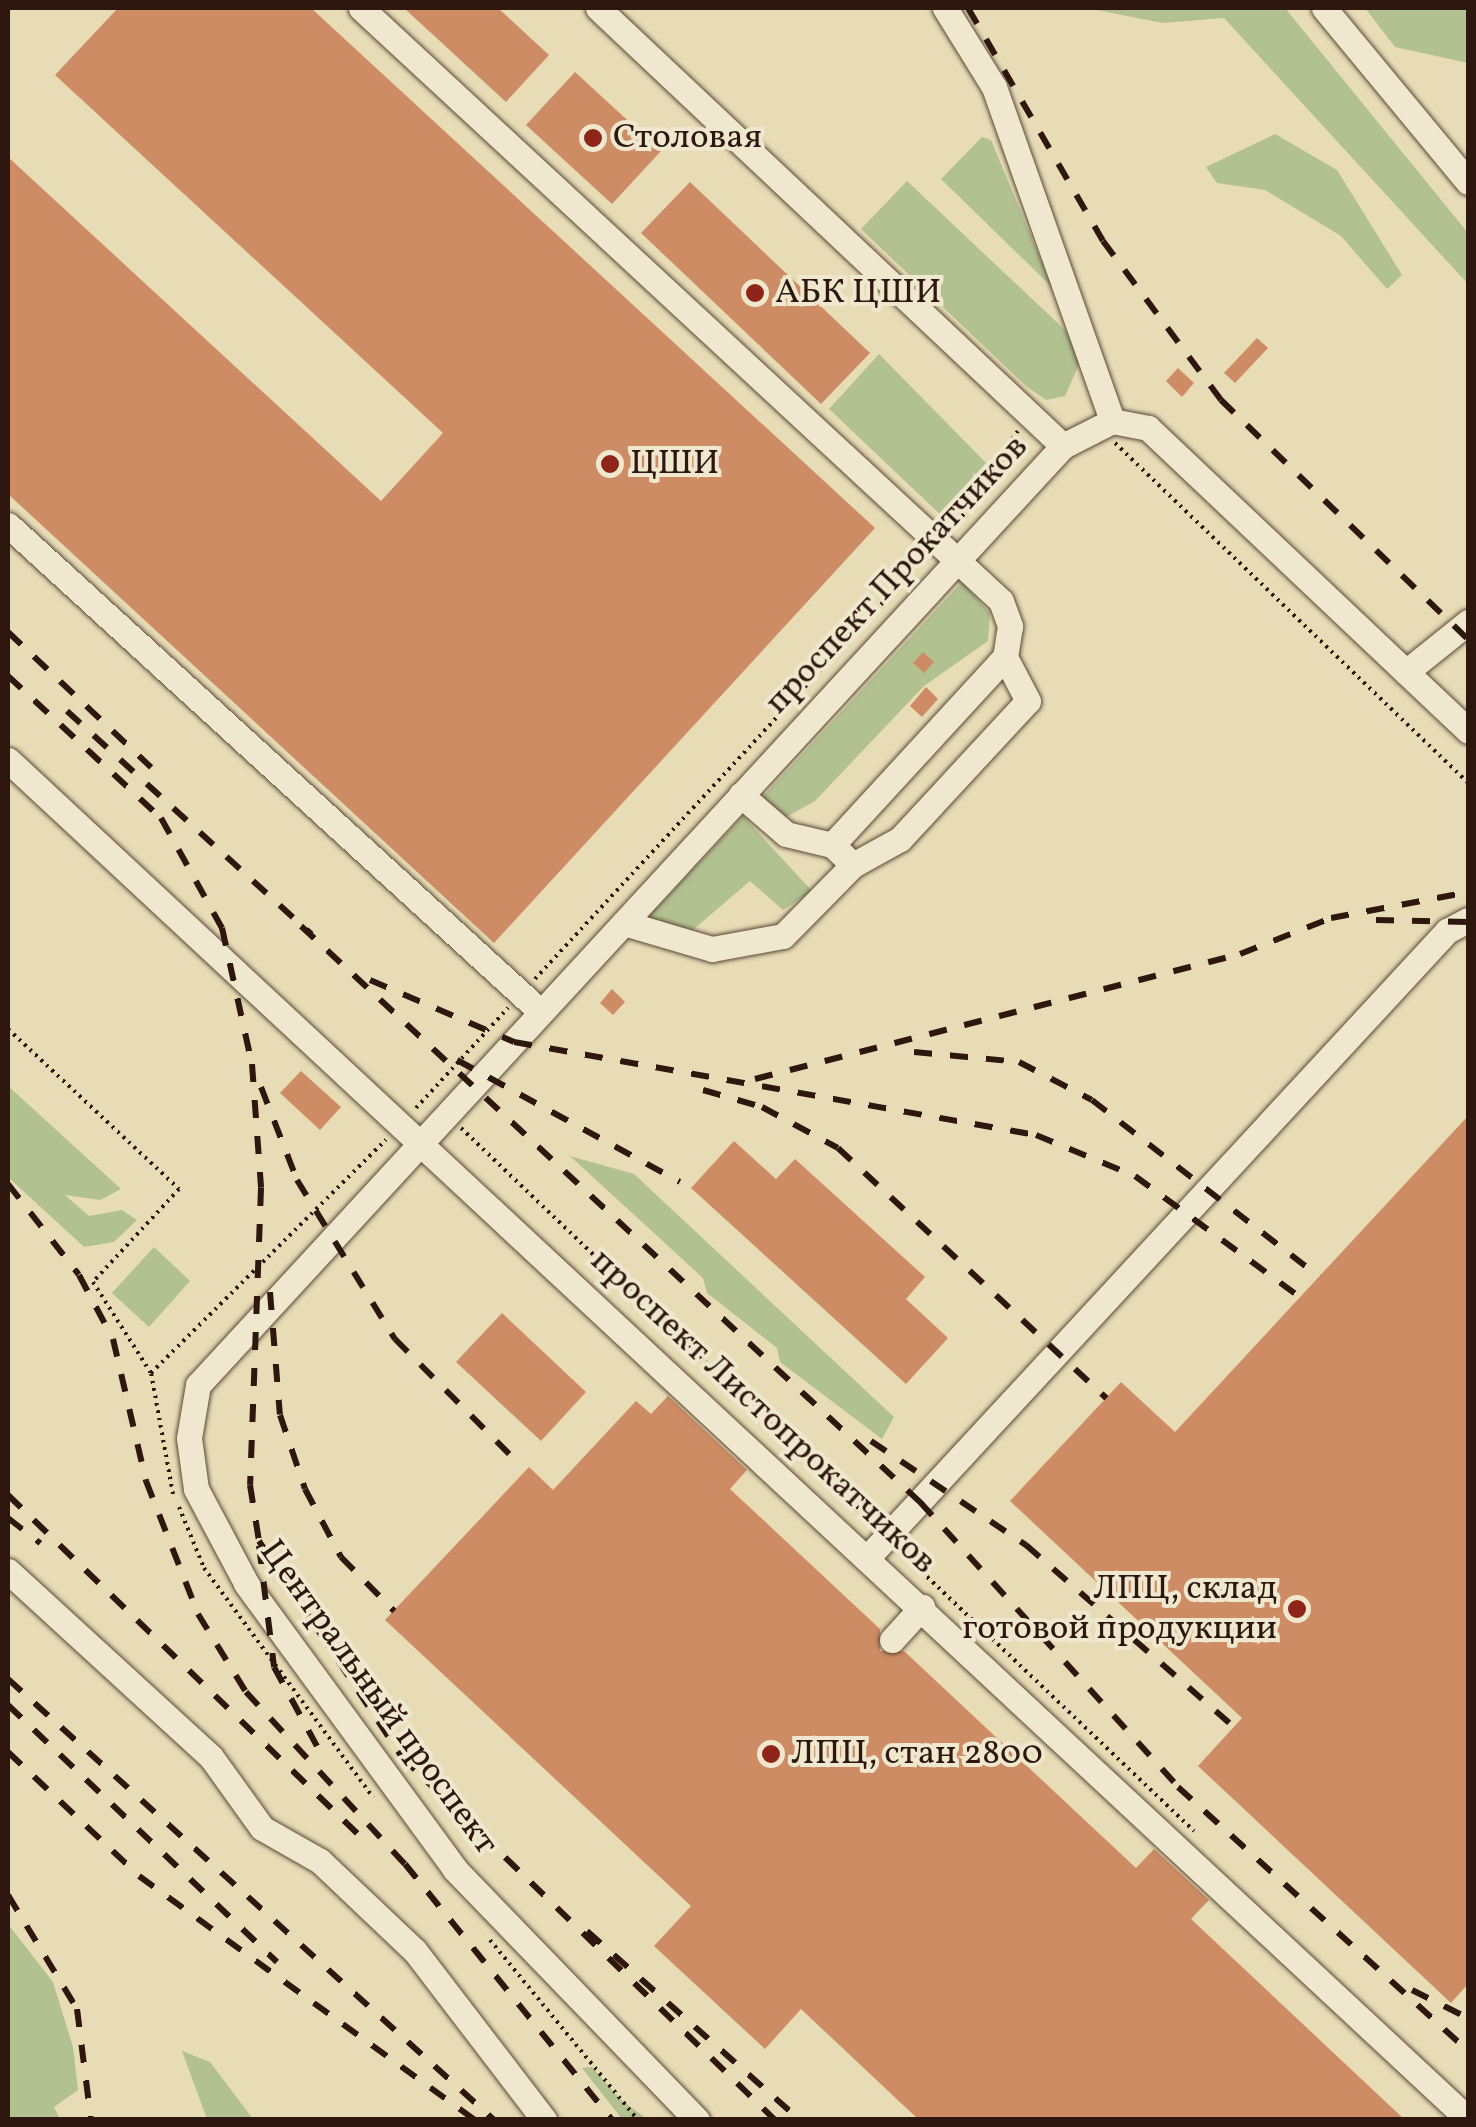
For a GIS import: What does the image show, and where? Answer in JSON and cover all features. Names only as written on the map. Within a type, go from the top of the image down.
[{"type":"street","points":[[361,8],[1001,601],[1010,626],[1005,657],[832,845]]},
{"type":"street","points":[[598,8],[1063,446]]},
{"type":"street","points":[[945,8],[994,87],[1106,424],[1148,428],[1468,731]]},
{"type":"street","points":[[1324,8],[1468,182]]},
{"type":"street","name":"проспект Прокатчиков","points":[[422,1142],[741,796],[949,551],[1063,446],[1106,424]]},
{"type":"street","points":[[8,525],[541,1012]]},
{"type":"street","points":[[1406,672],[1468,622]]},
{"type":"street","points":[[624,923],[712,949],[784,936],[854,865],[900,839],[1028,701],[1005,657]]},
{"type":"street","name":"проспект Листопрокатчиков","points":[[8,760],[1468,2119]]},
{"type":"street","points":[[741,796],[786,834],[832,845],[854,865]]},
{"type":"street","points":[[868,1557],[1447,931],[1468,920]]},
{"type":"street","name":"Центральный проспект","points":[[422,1142],[198,1385],[189,1438],[196,1489],[246,1583],[455,1869],[697,2120]]},
{"type":"street","points":[[8,1571],[211,1757],[262,1828],[320,1862],[415,1950],[544,2120]]},
{"type":"street","points":[[892,1640],[922,1607]]},
{"type":"path","points":[[269,1264],[520,995],[949,551],[1006,469],[999,457],[1030,416]]},
{"type":"path","points":[[1106,424],[1468,782]]},
{"type":"path","points":[[8,1029],[179,1189],[93,1282],[151,1373]]},
{"type":"path","points":[[447,1115],[1198,1836]]},
{"type":"green space","points":[[1086,8],[1285,8],[1468,233],[1468,284],[1224,18],[1163,23]]},
{"type":"green space","points":[[1365,8],[1468,8],[1468,63],[1395,47]]},
{"type":"green space","points":[[1275,134],[1337,170],[1402,275],[1387,289],[1341,236],[1265,190],[1217,183],[1206,167]]},
{"type":"green space","points":[[982,137],[991,140],[1052,287],[941,179]]},
{"type":"green space","points":[[907,181],[1065,330],[1081,360],[1065,396],[1046,400],[1026,386],[861,229]]},
{"type":"green space","points":[[879,354],[992,469],[945,519],[829,409]]},
{"type":"green space","points":[[962,582],[990,613],[988,641],[924,686],[815,801],[781,820],[759,801]]},
{"type":"green space","points":[[743,816],[812,891],[783,910],[750,881],[688,934],[646,919]]},
{"type":"green space","points":[[8,1086],[121,1189],[100,1200],[65,1195],[89,1216],[122,1210],[137,1220],[114,1242],[84,1247],[8,1177]]},
{"type":"green space","points":[[570,1156],[634,1174],[894,1417],[882,1439],[780,1362],[777,1348],[707,1293],[703,1278]]},
{"type":"green space","points":[[154,1247],[190,1281],[149,1327],[112,1293]]},
{"type":"green space","points":[[8,1924],[53,1982],[73,2047],[78,2090],[54,2107],[60,2119],[8,2119]]},
{"type":"green space","points":[[182,2051],[210,2062],[253,2119],[207,2119]]},
{"type":"green space","points":[[592,2067],[620,2099],[647,2119],[622,2119],[582,2068]]},
{"type":"building","name":"ЦШИ","points":[[118,8],[311,8],[875,528],[494,943],[8,494],[8,157],[381,501],[443,433],[55,75]]},
{"type":"building","points":[[404,8],[498,8],[549,55],[506,102]]},
{"type":"building","name":"Столовая","points":[[575,72],[661,151],[612,204],[526,125]]},
{"type":"building","name":"АБК ЦШИ","points":[[690,182],[870,353],[821,404],[641,233]]},
{"type":"building","points":[[1257,338],[1268,348],[1235,383],[1224,373]]},
{"type":"building","points":[[1178,368],[1194,383],[1182,397],[1166,381]]},
{"type":"building","points":[[923,652],[934,662],[924,673],[913,663]]},
{"type":"building","points":[[926,687],[938,699],[922,717],[910,706]]},
{"type":"building","points":[[612,989],[625,1002],[613,1015],[600,1003]]},
{"type":"building","points":[[301,1071],[341,1107],[320,1130],[280,1093]]},
{"type":"building","name":"ЛПЦ, склад готовой продукции","points":[[1468,1116],[1468,1984],[1451,2003],[1198,1766],[1242,1718],[1010,1501],[1121,1382],[1175,1432]]},
{"type":"building","points":[[734,1141],[776,1179],[795,1159],[925,1277],[906,1299],[948,1338],[906,1384],[691,1188]]},
{"type":"building","points":[[502,1313],[586,1392],[541,1441],[456,1362]]},
{"type":"building","name":"ЛПЦ, стан 2800","points":[[668,1396],[747,1470],[730,1489],[880,1629],[880,1651],[904,1651],[1136,1868],[1154,1849],[1209,1900],[1191,1919],[1405,2120],[919,2120],[801,2009],[765,2049],[654,1946],[691,1906],[385,1620],[529,1467],[553,1490],[636,1401],[651,1414]]},
{"type":"railway","points":[[968,8],[1103,241],[1221,400],[1468,639]]},
{"type":"railway","points":[[8,632],[151,767]]},
{"type":"railway","points":[[8,676],[161,818],[222,928],[252,1064],[261,1188],[250,1485],[259,1541],[402,1757],[775,2120]]},
{"type":"railway","points":[[67,711],[311,934]]},
{"type":"railway","points":[[755,1079],[1240,954],[1331,918],[1468,892]]},
{"type":"railway","points":[[1376,920],[1468,922]]},
{"type":"railway","points":[[301,926],[920,1502],[1178,1787],[1468,2051]]},
{"type":"railway","points":[[370,980],[514,1042],[1036,1135],[1135,1176],[1300,1297]]},
{"type":"railway","points":[[914,1052],[1019,1062],[1092,1100],[1319,1277]]},
{"type":"railway","points":[[457,1060],[680,1182]]},
{"type":"railway","points":[[261,1087],[297,1180],[395,1339],[514,1459]]},
{"type":"railway","points":[[703,1090],[762,1107],[838,1148],[1106,1398]]},
{"type":"railway","points":[[8,1184],[79,1275],[113,1339],[146,1481],[198,1614],[246,1692],[412,1872]]},
{"type":"railway","points":[[270,1292],[280,1415],[305,1489],[341,1557],[394,1611]]},
{"type":"railway","points":[[871,1441],[1026,1545],[1234,1727]]},
{"type":"railway","points":[[8,1495],[366,1842]]},
{"type":"railway","points":[[8,1518],[40,1543]]},
{"type":"railway","points":[[259,1546],[274,1667],[325,1761]]},
{"type":"railway","points":[[8,1679],[494,2120]]},
{"type":"railway","points":[[8,1705],[277,1962]]},
{"type":"railway","points":[[8,1752],[139,1876],[475,2120]]},
{"type":"railway","points":[[405,1864],[612,2120]]},
{"type":"railway","points":[[8,1895],[77,2009],[91,2120]]},
{"type":"railway","points":[[587,1931],[800,2120]]},
{"type":"railway","points":[[1412,1990],[1468,2018]]},
{"type":"place","name":"Столовая","points":[[593,138]]},
{"type":"place","name":"АБК ЦШИ","points":[[755,293]]},
{"type":"place","name":"ЦШИ","points":[[610,464]]},
{"type":"place","name":"ЛПЦ, склад готовой продукции","points":[[1297,1609]]},
{"type":"place","name":"ЛПЦ, стан 2800","points":[[771,1754]]}]
